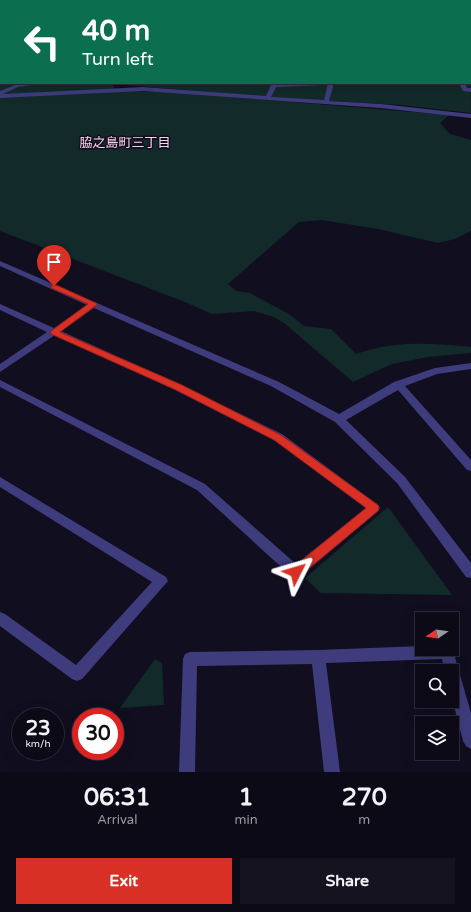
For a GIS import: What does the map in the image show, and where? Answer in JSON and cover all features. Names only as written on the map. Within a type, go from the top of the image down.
[{"type":"street","points":[[0,94],[17,86],[33,84]]},
{"type":"street","points":[[268,98],[274,85],[298,84]]},
{"type":"street","points":[[326,102],[330,84]]},
{"type":"street","points":[[462,84],[465,90],[471,90]]},
{"type":"street","points":[[0,94],[124,86],[408,108],[471,116]]},
{"type":"street","points":[[0,263],[274,384],[339,419],[401,480],[471,573]]},
{"type":"street","points":[[0,369],[94,304]]},
{"type":"street","points":[[0,307],[179,388],[278,438],[374,508],[296,572],[201,487],[0,383]]},
{"type":"street","points":[[339,419],[398,384],[429,372],[456,366],[471,366]]},
{"type":"street","points":[[398,384],[471,467]]},
{"type":"street","points":[[0,481],[161,581],[77,674],[0,618]]},
{"type":"street","points":[[187,772],[190,659],[318,657],[447,652],[471,741]]},
{"type":"street","points":[[318,657],[332,772]]},
{"type":"green space","points":[[0,84],[113,84],[115,91],[172,92],[449,115],[440,123],[450,134],[471,140],[471,231],[455,239],[438,243],[378,229],[322,220],[299,222],[228,284],[236,291],[250,293],[289,314],[304,326],[331,329],[356,354],[384,346],[413,344],[442,344],[471,347],[471,353],[428,357],[392,364],[353,382],[284,323],[274,317],[254,311],[212,314],[185,302],[0,231]]},
{"type":"green space","points":[[116,84],[471,84],[471,113],[402,105],[275,98]]},
{"type":"green space","points":[[388,507],[452,595],[321,593],[305,578]]},
{"type":"green space","points":[[155,659],[162,663],[164,705],[120,708]]},
{"type":"district","name":"脇之島町三丁目","points":[[125,142]]},
{"type":"route","points":[[54,286],[94,304],[54,332],[179,388],[278,438],[374,508],[296,572]]}]
